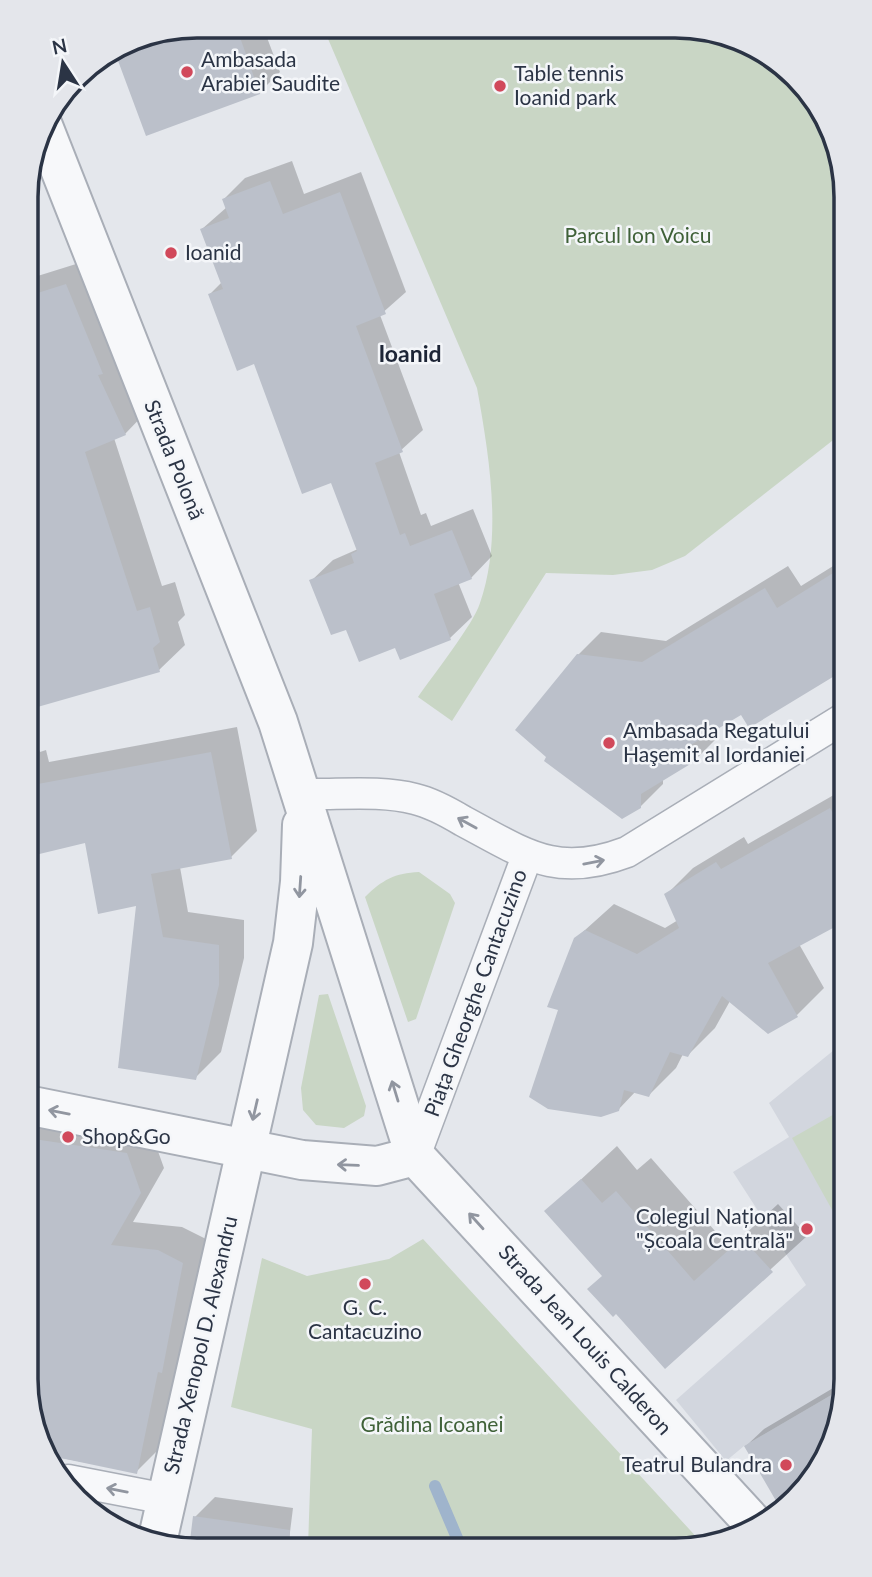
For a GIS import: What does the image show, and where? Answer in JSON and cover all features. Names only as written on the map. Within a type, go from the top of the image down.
[{"type":"street","name":"Strada Polonă","points":[[49,142],[278,722],[303,794]]},
{"type":"street","points":[[527,856],[576,866],[603,861],[627,852],[834,726]]},
{"type":"street","name":"Piața Gheorghe Cantacuzino","points":[[303,794],[415,799],[435,805],[527,856],[415,1156],[303,794]]},
{"type":"street","points":[[246,1149],[298,916],[303,794]]},
{"type":"street","points":[[38,1107],[341,1165],[377,1166],[415,1156]]},
{"type":"street","name":"Strada Xenopol D. Alexandru","points":[[159,1534],[246,1149]]},
{"type":"street","name":"Strada Jean Louis Calderon","points":[[415,1156],[750,1519]]},
{"type":"street","points":[[76,1482],[166,1499]]},
{"type":"shaded area","name":"Colegiul Național \"Școala Centrală\"","points":[[833,1051],[833,1390],[832,1394],[744,1446],[726,1461],[676,1400],[806,1285],[733,1172],[789,1137],[769,1103]]},
{"type":"green space","name":"Parcul Ion Voicu","points":[[328,39],[685,39],[726,47],[745,55],[763,65],[794,93],[817,127],[825,146],[832,177],[834,440],[685,556],[652,570],[613,575],[546,573],[452,721],[418,697],[476,612],[487,578],[491,551],[492,496],[477,388]]},
{"type":"green space","points":[[419,872],[450,894],[455,903],[416,1019],[408,1022],[365,897],[389,878]]},
{"type":"green space","points":[[328,994],[366,1106],[364,1116],[344,1128],[316,1125],[303,1110],[301,1088],[319,995]]},
{"type":"green space","points":[[833,1115],[833,1212],[792,1138]]},
{"type":"green space","name":"Grădina Icoanei","points":[[423,1239],[696,1537],[308,1538],[312,1429],[231,1407],[262,1258],[307,1276],[389,1259]]},
{"type":"building","name":"Ambasada Arabiei Saudite","points":[[187,39],[241,39],[260,94],[146,136],[118,60],[146,47],[166,42]]},
{"type":"building","points":[[270,181],[283,214],[340,192],[386,314],[356,326],[403,452],[375,463],[400,535],[405,533],[410,546],[452,530],[472,579],[434,594],[451,640],[400,660],[395,648],[359,662],[346,630],[331,635],[309,580],[354,563],[351,554],[357,551],[331,483],[302,494],[254,364],[237,371],[208,294],[223,289],[200,229],[229,218],[222,199]]},
{"type":"building","points":[[66,284],[103,374],[98,375],[126,435],[85,452],[137,611],[150,607],[160,642],[153,648],[160,672],[38,707],[38,293]]},
{"type":"building","points":[[834,573],[834,677],[749,728],[741,715],[689,746],[697,760],[641,794],[641,808],[622,819],[544,761],[546,757],[515,730],[577,654],[642,662],[765,588],[777,608]]},
{"type":"building","points":[[211,752],[232,859],[151,874],[163,937],[219,945],[219,985],[196,1080],[118,1068],[136,906],[98,914],[85,843],[38,854],[38,784]]},
{"type":"building","points":[[830,808],[833,814],[833,928],[768,963],[798,1017],[768,1034],[722,996],[688,1057],[670,1052],[649,1097],[624,1090],[619,1111],[601,1117],[548,1109],[529,1097],[558,1010],[547,1007],[574,938],[585,930],[637,954],[679,928],[664,894],[716,862],[721,869]]},
{"type":"building","points":[[38,1140],[127,1153],[141,1193],[111,1245],[158,1250],[183,1263],[162,1373],[158,1372],[137,1474],[59,1458],[47,1431],[38,1380]]},
{"type":"building","points":[[581,1179],[602,1203],[616,1191],[694,1281],[742,1238],[773,1272],[665,1369],[616,1314],[613,1317],[587,1289],[602,1276],[544,1211]]},
{"type":"building","name":"Teatrul Bulandra","points":[[832,1394],[828,1421],[812,1459],[801,1476],[776,1501],[744,1446]]},
{"type":"building","points":[[193,1516],[290,1530],[290,1538],[190,1538]]},
{"type":"waterway","points":[[435,1486],[457,1538]]},
{"type":"place","name":"Ambasada Arabiei Saudite","points":[[187,72]]},
{"type":"place","name":"Table tennis Ioanid park","points":[[500,86]]},
{"type":"place","name":"Ioanid","points":[[171,253]]},
{"type":"place","name":"Ambasada Regatului Haşemit al Iordaniei","points":[[609,743]]},
{"type":"place","name":"Shop&Go","points":[[68,1137]]},
{"type":"place","name":"Colegiul Național \"Școala Centrală\"","points":[[807,1229]]},
{"type":"place","name":"G. C. Cantacuzino","points":[[365,1284]]},
{"type":"place","name":"Teatrul Bulandra","points":[[786,1465]]},
{"type":"district","name":"Ioanid","points":[[410,354]]}]
